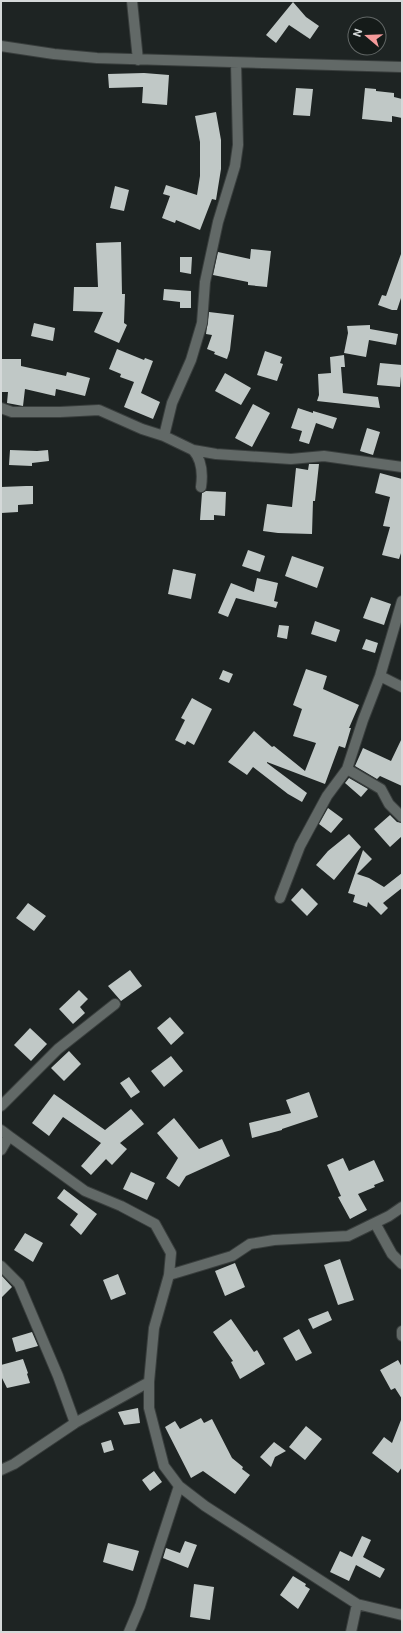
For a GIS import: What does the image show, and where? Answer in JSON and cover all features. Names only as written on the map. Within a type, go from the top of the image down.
[{"type":"street","points":[[132,1],[138,60]]},
{"type":"street","points":[[1,46],[54,54],[138,60],[402,67]]},
{"type":"street","points":[[164,436],[172,403],[191,360],[202,323],[205,282],[218,222],[235,166],[238,145],[236,62]]},
{"type":"street","points":[[1,408],[12,412],[99,410],[142,429],[164,436],[193,450],[216,454],[291,459],[324,456],[402,466]]},
{"type":"street","points":[[193,450],[198,456],[201,466],[201,487]]},
{"type":"street","points":[[280,898],[300,846],[323,802],[347,769],[363,720],[380,676],[402,601]]},
{"type":"street","points":[[380,676],[402,687]]},
{"type":"street","points":[[347,769],[381,789],[389,804],[402,817]]},
{"type":"street","points":[[1,1106],[58,1049],[116,1004]]},
{"type":"street","points":[[1,1130],[85,1191],[121,1206],[155,1224],[171,1253],[169,1275],[154,1328],[149,1382],[149,1408],[164,1466],[179,1486],[205,1506],[357,1604],[402,1615]]},
{"type":"street","points":[[1,1150],[10,1136]]},
{"type":"street","points":[[169,1275],[232,1256],[250,1244],[274,1240],[348,1236],[375,1223],[402,1207]]},
{"type":"street","points":[[375,1223],[392,1254],[401,1265]]},
{"type":"street","points":[[1,1266],[19,1284],[58,1376],[75,1423]]},
{"type":"street","points":[[402,1331],[402,1336]]},
{"type":"street","points":[[1,1470],[14,1464],[75,1423],[149,1382]]},
{"type":"street","points":[[129,1632],[140,1606],[179,1486]]},
{"type":"street","points":[[351,1632],[357,1604]]},
{"type":"building","points":[[293,2],[306,17],[319,26],[310,39],[289,25],[276,43],[266,35]]},
{"type":"building","points":[[144,73],[169,75],[167,105],[142,103],[143,87],[109,88],[108,74]]},
{"type":"building","points":[[296,88],[313,89],[310,116],[293,115]]},
{"type":"building","points":[[365,88],[394,93],[394,97],[402,99],[402,118],[392,116],[392,122],[362,119]]},
{"type":"building","points":[[216,112],[221,140],[221,169],[216,200],[212,199],[200,230],[176,220],[175,223],[162,218],[170,196],[163,194],[166,185],[197,195],[200,176],[200,142],[195,116]]},
{"type":"building","points":[[115,186],[129,190],[124,211],[110,208]]},
{"type":"building","points":[[121,242],[122,294],[125,294],[124,323],[127,325],[119,343],[94,332],[103,312],[73,311],[74,287],[98,287],[96,243]]},
{"type":"building","points":[[251,249],[271,251],[267,287],[248,285],[248,282],[213,275],[218,252],[250,259]]},
{"type":"building","points":[[401,254],[402,295],[397,310],[392,310],[378,305],[382,295],[386,296]]},
{"type":"building","points":[[180,257],[192,257],[191,274],[180,272]]},
{"type":"building","points":[[164,289],[191,291],[191,308],[180,308],[180,302],[163,300]]},
{"type":"building","points":[[209,312],[234,315],[230,350],[227,359],[214,354],[215,352],[207,349],[212,335],[206,334]]},
{"type":"building","points":[[34,323],[55,328],[53,341],[31,336]]},
{"type":"building","points":[[370,325],[370,329],[398,334],[396,345],[369,340],[366,357],[344,353],[348,333],[347,326]]},
{"type":"building","points":[[117,349],[144,360],[145,358],[153,361],[141,393],[160,402],[153,419],[124,407],[134,382],[120,377],[121,374],[109,369]]},
{"type":"building","points":[[265,351],[282,357],[280,363],[283,364],[277,381],[257,375]]},
{"type":"building","points":[[344,355],[345,367],[341,367],[343,393],[378,397],[380,408],[317,401],[319,395],[318,374],[331,373],[330,357]]},
{"type":"building","points":[[1,359],[21,359],[21,366],[66,376],[67,372],[90,378],[85,396],[56,389],[55,396],[25,389],[23,406],[7,403],[8,392],[1,392]]},
{"type":"building","points":[[380,363],[402,365],[400,387],[377,385]]},
{"type":"building","points":[[225,373],[251,388],[241,405],[215,391]]},
{"type":"building","points":[[253,404],[270,413],[252,447],[235,438]]},
{"type":"building","points":[[298,408],[337,418],[333,429],[316,423],[309,444],[299,441],[302,431],[291,428]]},
{"type":"building","points":[[367,428],[380,432],[373,455],[360,451]]},
{"type":"building","points":[[10,450],[48,450],[49,461],[32,463],[32,466],[9,465]]},
{"type":"building","points":[[309,464],[319,464],[315,501],[313,501],[312,534],[263,531],[267,504],[292,507],[296,468],[308,470]]},
{"type":"building","points":[[380,473],[402,479],[402,550],[399,559],[382,555],[390,527],[383,526],[390,497],[375,493]]},
{"type":"building","points":[[33,486],[33,504],[18,505],[18,512],[1,513],[1,487]]},
{"type":"building","points":[[206,491],[226,492],[225,516],[214,515],[214,520],[200,520],[202,493]]},
{"type":"building","points":[[248,550],[265,556],[260,572],[242,566]]},
{"type":"building","points":[[292,556],[324,567],[317,588],[285,576]]},
{"type":"building","points":[[173,569],[196,574],[191,599],[168,594]]},
{"type":"building","points":[[257,578],[278,583],[274,601],[278,602],[276,608],[236,598],[228,617],[218,613],[231,583],[254,592]]},
{"type":"building","points":[[371,597],[391,604],[384,625],[363,618]]},
{"type":"building","points":[[315,621],[340,630],[336,642],[311,634]]},
{"type":"building","points":[[279,625],[289,626],[287,639],[277,637]]},
{"type":"building","points":[[366,639],[378,643],[375,653],[362,649]]},
{"type":"building","points":[[306,669],[327,676],[323,689],[359,705],[349,728],[351,728],[345,748],[339,746],[325,784],[267,762],[307,793],[302,802],[288,794],[253,767],[247,775],[228,762],[254,731],[272,747],[274,746],[305,771],[316,743],[293,736],[302,709],[293,705]]},
{"type":"building","points":[[223,670],[233,674],[229,683],[219,679]]},
{"type":"building","points":[[192,698],[212,709],[194,745],[187,741],[185,745],[175,740],[185,720],[181,718]]},
{"type":"building","points":[[402,738],[402,786],[380,776],[377,779],[355,766],[363,748],[391,761]]},
{"type":"building","points":[[349,778],[368,789],[361,797],[345,783]]},
{"type":"building","points":[[328,808],[343,819],[331,833],[319,824]]},
{"type":"building","points":[[390,815],[397,822],[402,823],[402,836],[390,847],[374,829]]},
{"type":"building","points":[[349,834],[361,847],[334,880],[316,865],[328,851]]},
{"type":"building","points":[[363,850],[372,859],[357,874],[369,878],[384,887],[402,873],[402,888],[383,903],[388,908],[381,915],[368,902],[367,907],[353,902],[355,895],[348,893]]},
{"type":"building","points":[[302,888],[318,904],[307,916],[291,900]]},
{"type":"building","points":[[28,903],[46,916],[34,931],[16,918]]},
{"type":"building","points":[[130,970],[142,986],[121,1001],[108,986]]},
{"type":"building","points":[[79,990],[88,999],[80,1007],[85,1013],[73,1024],[59,1009]]},
{"type":"building","points":[[170,1017],[184,1033],[171,1045],[157,1028]]},
{"type":"building","points":[[30,1028],[47,1044],[31,1061],[14,1045]]},
{"type":"building","points":[[69,1051],[81,1064],[64,1081],[51,1068]]},
{"type":"building","points":[[171,1056],[183,1071],[164,1087],[151,1071]]},
{"type":"building","points":[[129,1077],[140,1092],[131,1098],[120,1083]]},
{"type":"building","points":[[309,1092],[318,1117],[282,1130],[252,1138],[249,1123],[291,1113],[286,1100]]},
{"type":"building","points":[[54,1094],[105,1130],[131,1109],[144,1124],[120,1143],[127,1149],[112,1165],[106,1159],[91,1175],[81,1166],[101,1143],[63,1117],[49,1136],[32,1123]]},
{"type":"building","points":[[174,1118],[199,1149],[222,1139],[230,1156],[186,1176],[179,1187],[166,1178],[178,1158],[157,1133]]},
{"type":"building","points":[[343,1158],[349,1171],[374,1160],[384,1181],[374,1185],[375,1187],[358,1194],[367,1210],[350,1219],[338,1197],[341,1196],[327,1165]]},
{"type":"building","points":[[131,1172],[155,1183],[147,1200],[123,1189]]},
{"type":"building","points":[[64,1189],[97,1214],[81,1235],[70,1225],[78,1214],[57,1198]]},
{"type":"building","points":[[25,1233],[43,1243],[33,1262],[14,1250]]},
{"type":"building","points":[[340,1259],[354,1300],[338,1305],[324,1265]]},
{"type":"building","points":[[235,1263],[245,1287],[225,1296],[215,1271]]},
{"type":"building","points":[[118,1274],[126,1294],[111,1300],[103,1280]]},
{"type":"building","points":[[1,1275],[12,1287],[1,1298]]},
{"type":"building","points":[[328,1311],[332,1320],[313,1329],[308,1319]]},
{"type":"building","points":[[231,1319],[254,1352],[257,1350],[265,1364],[240,1379],[231,1362],[233,1361],[213,1332]]},
{"type":"building","points":[[299,1329],[312,1353],[296,1361],[283,1338]]},
{"type":"building","points":[[32,1332],[38,1346],[16,1352],[12,1338]]},
{"type":"building","points":[[23,1359],[30,1383],[7,1388],[1,1376],[1,1365]]},
{"type":"building","points":[[398,1360],[402,1367],[402,1399],[395,1388],[391,1390],[380,1370]]},
{"type":"building","points":[[138,1408],[140,1423],[124,1425],[118,1412]]},
{"type":"building","points":[[201,1418],[204,1423],[212,1419],[232,1458],[250,1475],[235,1494],[203,1471],[191,1478],[165,1427],[175,1421],[180,1429]]},
{"type":"building","points":[[401,1420],[402,1467],[398,1473],[372,1453],[384,1437],[392,1443]]},
{"type":"building","points":[[306,1426],[322,1439],[305,1460],[289,1447]]},
{"type":"building","points":[[111,1440],[114,1450],[104,1453],[101,1443]]},
{"type":"building","points":[[274,1442],[286,1451],[275,1457],[271,1467],[260,1457]]},
{"type":"building","points":[[154,1471],[162,1482],[150,1491],[142,1480]]},
{"type":"building","points":[[362,1536],[371,1540],[363,1557],[385,1569],[380,1578],[356,1565],[349,1581],[330,1572],[340,1551],[352,1557]]},
{"type":"building","points":[[185,1541],[197,1545],[188,1568],[163,1558],[166,1548],[180,1553]]},
{"type":"building","points":[[108,1543],[139,1551],[133,1571],[103,1562]]},
{"type":"building","points":[[293,1576],[306,1584],[305,1586],[310,1589],[298,1609],[280,1595]]},
{"type":"building","points":[[194,1584],[214,1587],[210,1620],[190,1617]]}]
